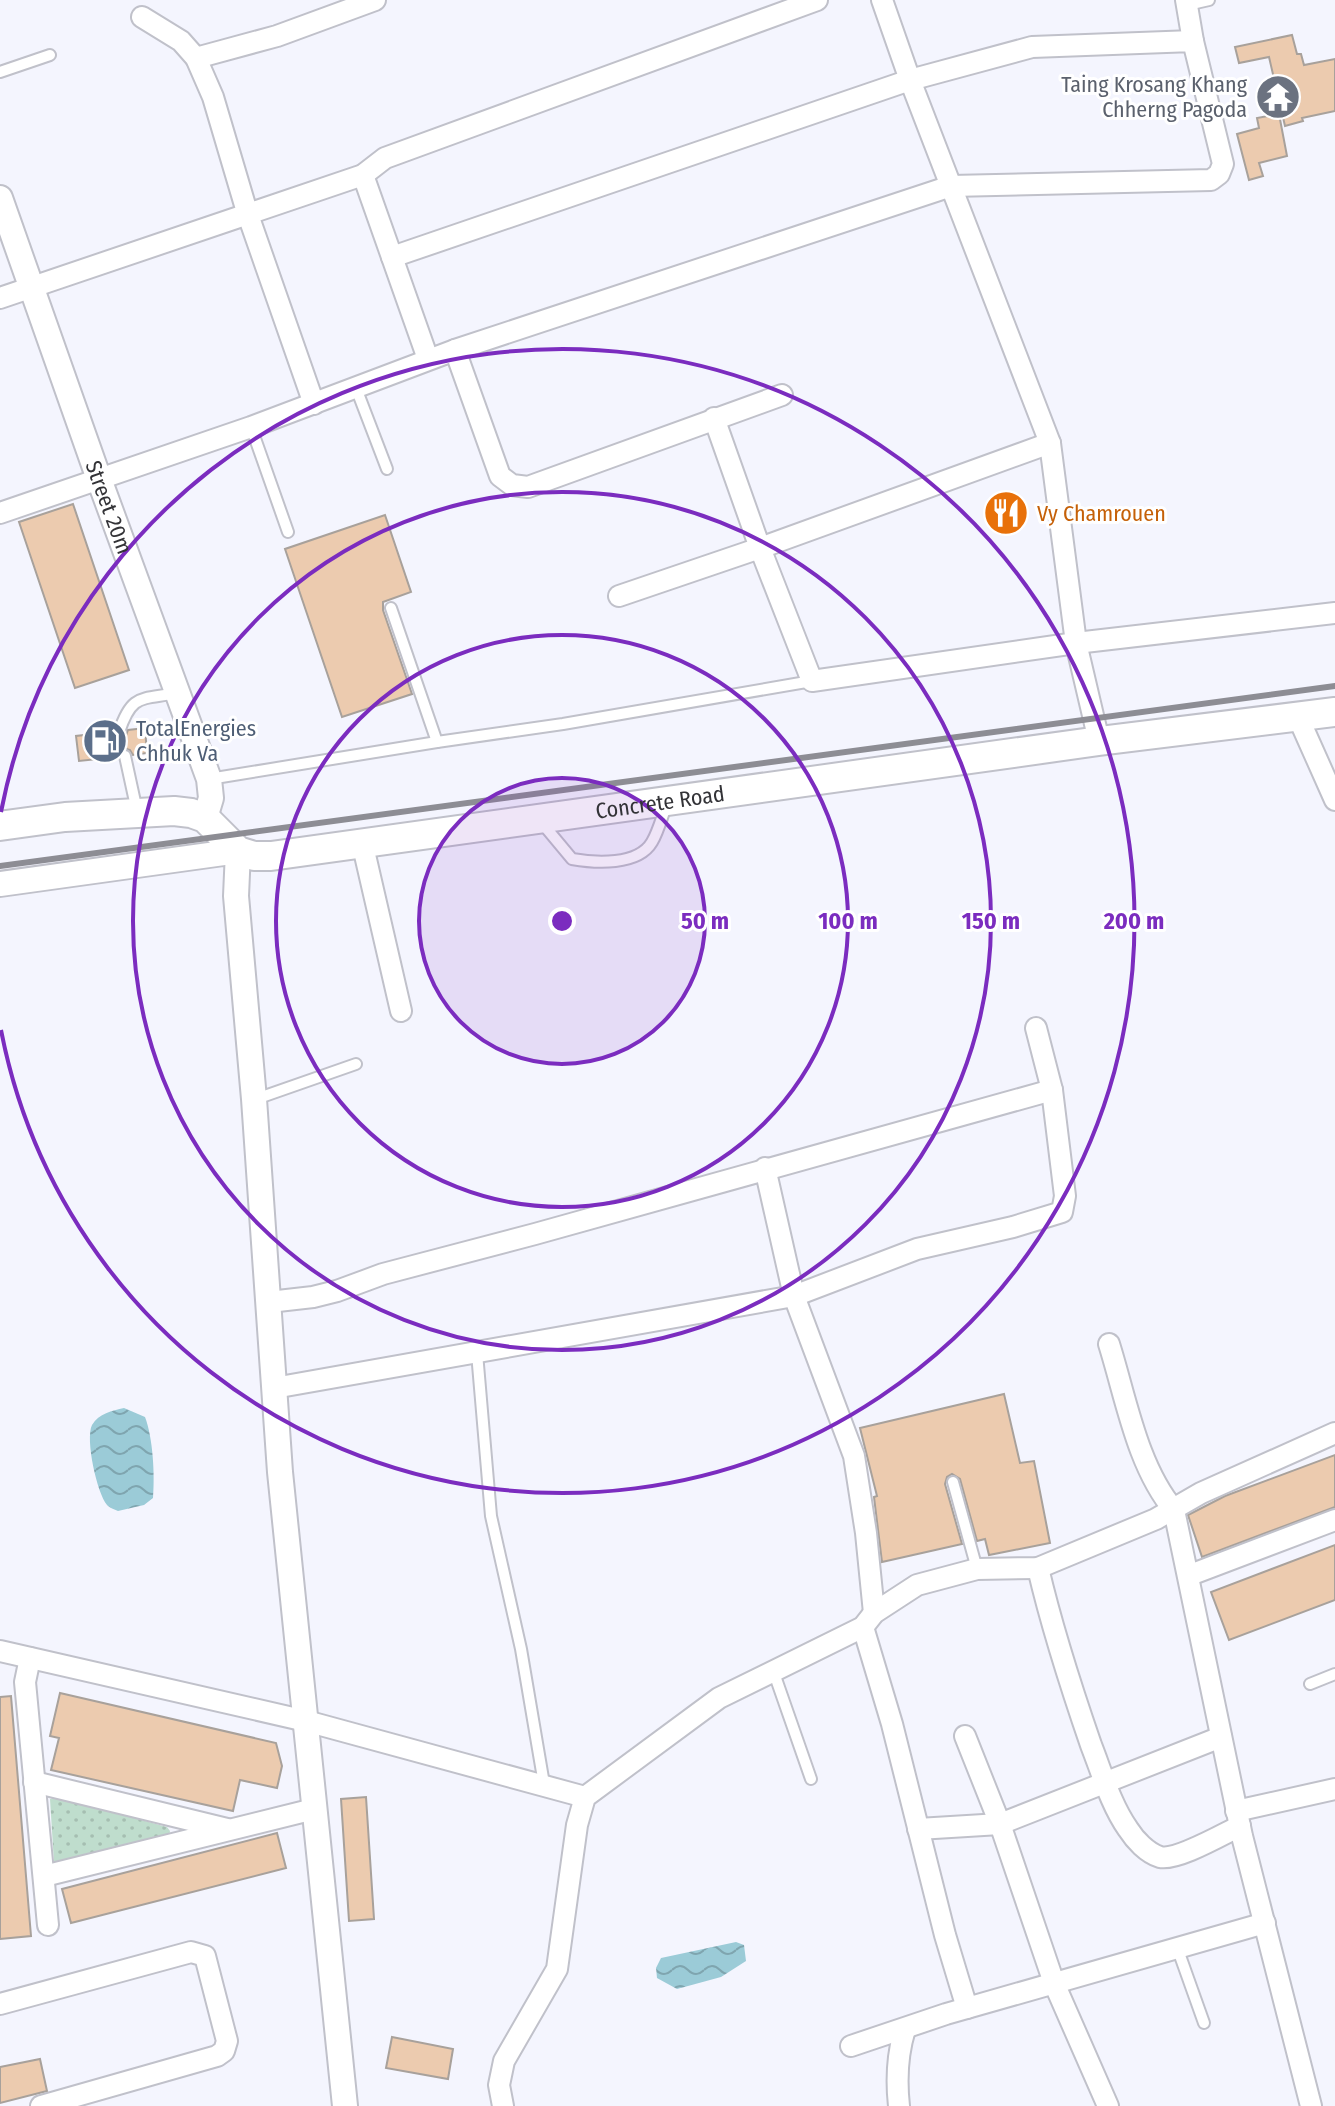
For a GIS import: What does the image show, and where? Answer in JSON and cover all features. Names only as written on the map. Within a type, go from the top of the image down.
[{"type":"main road","name":"Concrete Road","points":[[238,851],[254,856],[271,856],[1099,741],[1335,712]]},
{"type":"main road","points":[[0,826],[65,817],[174,811],[205,818],[238,851]]},
{"type":"street","points":[[196,58],[277,36],[375,0]]},
{"type":"street","points":[[0,298],[363,175],[385,158],[817,0]]},
{"type":"street","points":[[882,0],[1050,443],[1076,643],[1099,741]]},
{"type":"street","points":[[0,513],[251,427],[428,359],[951,186],[1211,180],[1219,174],[1223,164],[1193,41],[1187,3]]},
{"type":"street","points":[[142,17],[181,41],[196,58],[213,97],[247,212],[314,404]]},
{"type":"street","points":[[392,257],[910,80],[1032,47],[1193,41]]},
{"type":"street","points":[[363,175],[428,359]]},
{"type":"street","name":"Street 20m","points":[[0,198],[209,779],[211,798],[205,818]]},
{"type":"street","points":[[455,350],[500,476],[512,485],[528,487],[782,395]]},
{"type":"street","points":[[714,418],[812,681],[1076,643],[1335,613]]},
{"type":"street","points":[[619,596],[1050,443]]},
{"type":"street","points":[[1298,717],[1335,800]]},
{"type":"street","points":[[362,842],[401,1011]]},
{"type":"street","points":[[0,884],[238,851],[236,896],[254,1099],[280,1472],[345,2106]]},
{"type":"street","points":[[274,1388],[794,1296],[917,1249],[1013,1227],[1062,1212],[1065,1196],[1052,1090],[1036,1028]]},
{"type":"street","points":[[269,1302],[337,1291],[383,1274],[1052,1090]]},
{"type":"street","points":[[765,1168],[794,1296],[854,1456],[866,1533],[869,1620],[918,1829],[967,2008]]},
{"type":"street","points":[[1109,1344],[1140,1445],[1156,1484],[1174,1510],[1190,1575],[1238,1818],[1311,2106]]},
{"type":"street","points":[[503,2106],[499,2085],[504,2061],[557,1969],[577,1825],[585,1797],[719,1698],[774,1673],[869,1620],[917,1585],[977,1569],[1038,1568],[1174,1510],[1201,1493],[1335,1433]]},
{"type":"street","points":[[1190,1575],[1335,1520]]},
{"type":"street","points":[[1038,1568],[1052,1623],[1106,1784],[1128,1829],[1147,1851],[1163,1858],[1180,1853],[1238,1818],[1335,1789]]},
{"type":"street","points":[[0,1651],[306,1721],[585,1797]]},
{"type":"street","points":[[30,1658],[25,1682],[48,1925]]},
{"type":"street","points":[[965,1736],[1000,1824],[1054,1983],[1108,2106]]},
{"type":"street","points":[[918,1829],[1000,1824],[1221,1737]]},
{"type":"street","points":[[34,1782],[231,1830]]},
{"type":"street","points":[[44,1876],[314,1809]]},
{"type":"street","points":[[851,2046],[967,2008],[1265,1923]]},
{"type":"street","points":[[0,2004],[191,1952],[205,1956],[227,2041],[224,2051],[217,2056],[41,2106]]},
{"type":"street","points":[[899,2106],[897,2063],[905,2029]]},
{"type":"lane","points":[[1187,3],[1209,0]]},
{"type":"lane","points":[[0,72],[50,55]]},
{"type":"lane","points":[[356,388],[387,469]]},
{"type":"lane","points":[[251,427],[288,532]]},
{"type":"lane","points":[[391,608],[437,742]]},
{"type":"lane","points":[[209,779],[563,724],[812,681]]},
{"type":"lane","points":[[119,732],[126,710],[134,701],[177,693]]},
{"type":"lane","points":[[125,756],[137,811]]},
{"type":"lane","points":[[539,819],[572,859],[595,863],[627,858],[647,849],[653,842],[667,801]]},
{"type":"lane","points":[[254,1099],[356,1064]]},
{"type":"lane","points":[[477,1353],[491,1516],[521,1649],[544,1784]]},
{"type":"lane","points":[[953,1482],[977,1569]]},
{"type":"lane","points":[[774,1673],[811,1779]]},
{"type":"lane","points":[[1310,1684],[1335,1674]]},
{"type":"lane","points":[[1178,1950],[1204,2023]]},
{"type":"green space","points":[[57,1797],[167,1827],[169,1836],[54,1863],[50,1799]]},
{"type":"water","points":[[124,1408],[145,1417],[152,1446],[154,1489],[153,1498],[144,1505],[118,1511],[107,1505],[99,1489],[90,1432],[98,1418]]},
{"type":"water","points":[[736,1942],[744,1945],[746,1961],[721,1977],[677,1989],[657,1978],[656,1968],[661,1958]]},
{"type":"building","points":[[1292,35],[1297,54],[1301,54],[1304,65],[1335,59],[1335,111],[1302,118],[1303,121],[1285,126],[1269,57],[1239,63],[1235,47]]},
{"type":"building","points":[[1279,114],[1287,156],[1259,163],[1263,176],[1249,180],[1237,134],[1259,128],[1257,118]]},
{"type":"building","points":[[73,504],[129,670],[75,688],[19,522]]},
{"type":"building","points":[[385,515],[411,592],[383,602],[383,610],[412,694],[342,717],[285,549]]},
{"type":"building","points":[[145,728],[147,753],[133,755],[124,748],[117,757],[79,761],[76,736],[111,732],[113,738],[120,740],[125,738],[128,730]]},
{"type":"building","points":[[1004,1394],[1020,1463],[1034,1461],[1050,1543],[989,1555],[985,1539],[977,1541],[960,1479],[952,1474],[945,1484],[962,1544],[882,1562],[874,1497],[877,1496],[860,1428]]},
{"type":"building","points":[[1335,1455],[1335,1507],[1202,1557],[1188,1515],[1225,1496]]},
{"type":"building","points":[[1335,1545],[1335,1600],[1229,1640],[1211,1592]]},
{"type":"building","points":[[60,1693],[276,1743],[282,1766],[277,1788],[240,1780],[233,1811],[51,1770],[59,1738],[50,1736]]},
{"type":"building","points":[[11,1696],[31,1936],[0,1939],[0,1697]]},
{"type":"building","points":[[366,1797],[374,1919],[349,1921],[341,1799]]},
{"type":"building","points":[[277,1833],[286,1868],[71,1923],[62,1889]]},
{"type":"building","points":[[392,2037],[453,2049],[448,2079],[386,2068]]},
{"type":"building","points":[[40,2059],[47,2091],[0,2103],[0,2067]]},
{"type":"railway","points":[[0,866],[1335,686]]},
{"type":"place","name":"Taing Krosang Khang Chherng Pagoda","points":[[1278,97]]},
{"type":"place","name":"Vy Chamrouen","points":[[1006,513]]},
{"type":"place","name":"TotalEnergies Chhuk Va","points":[[105,741]]}]
